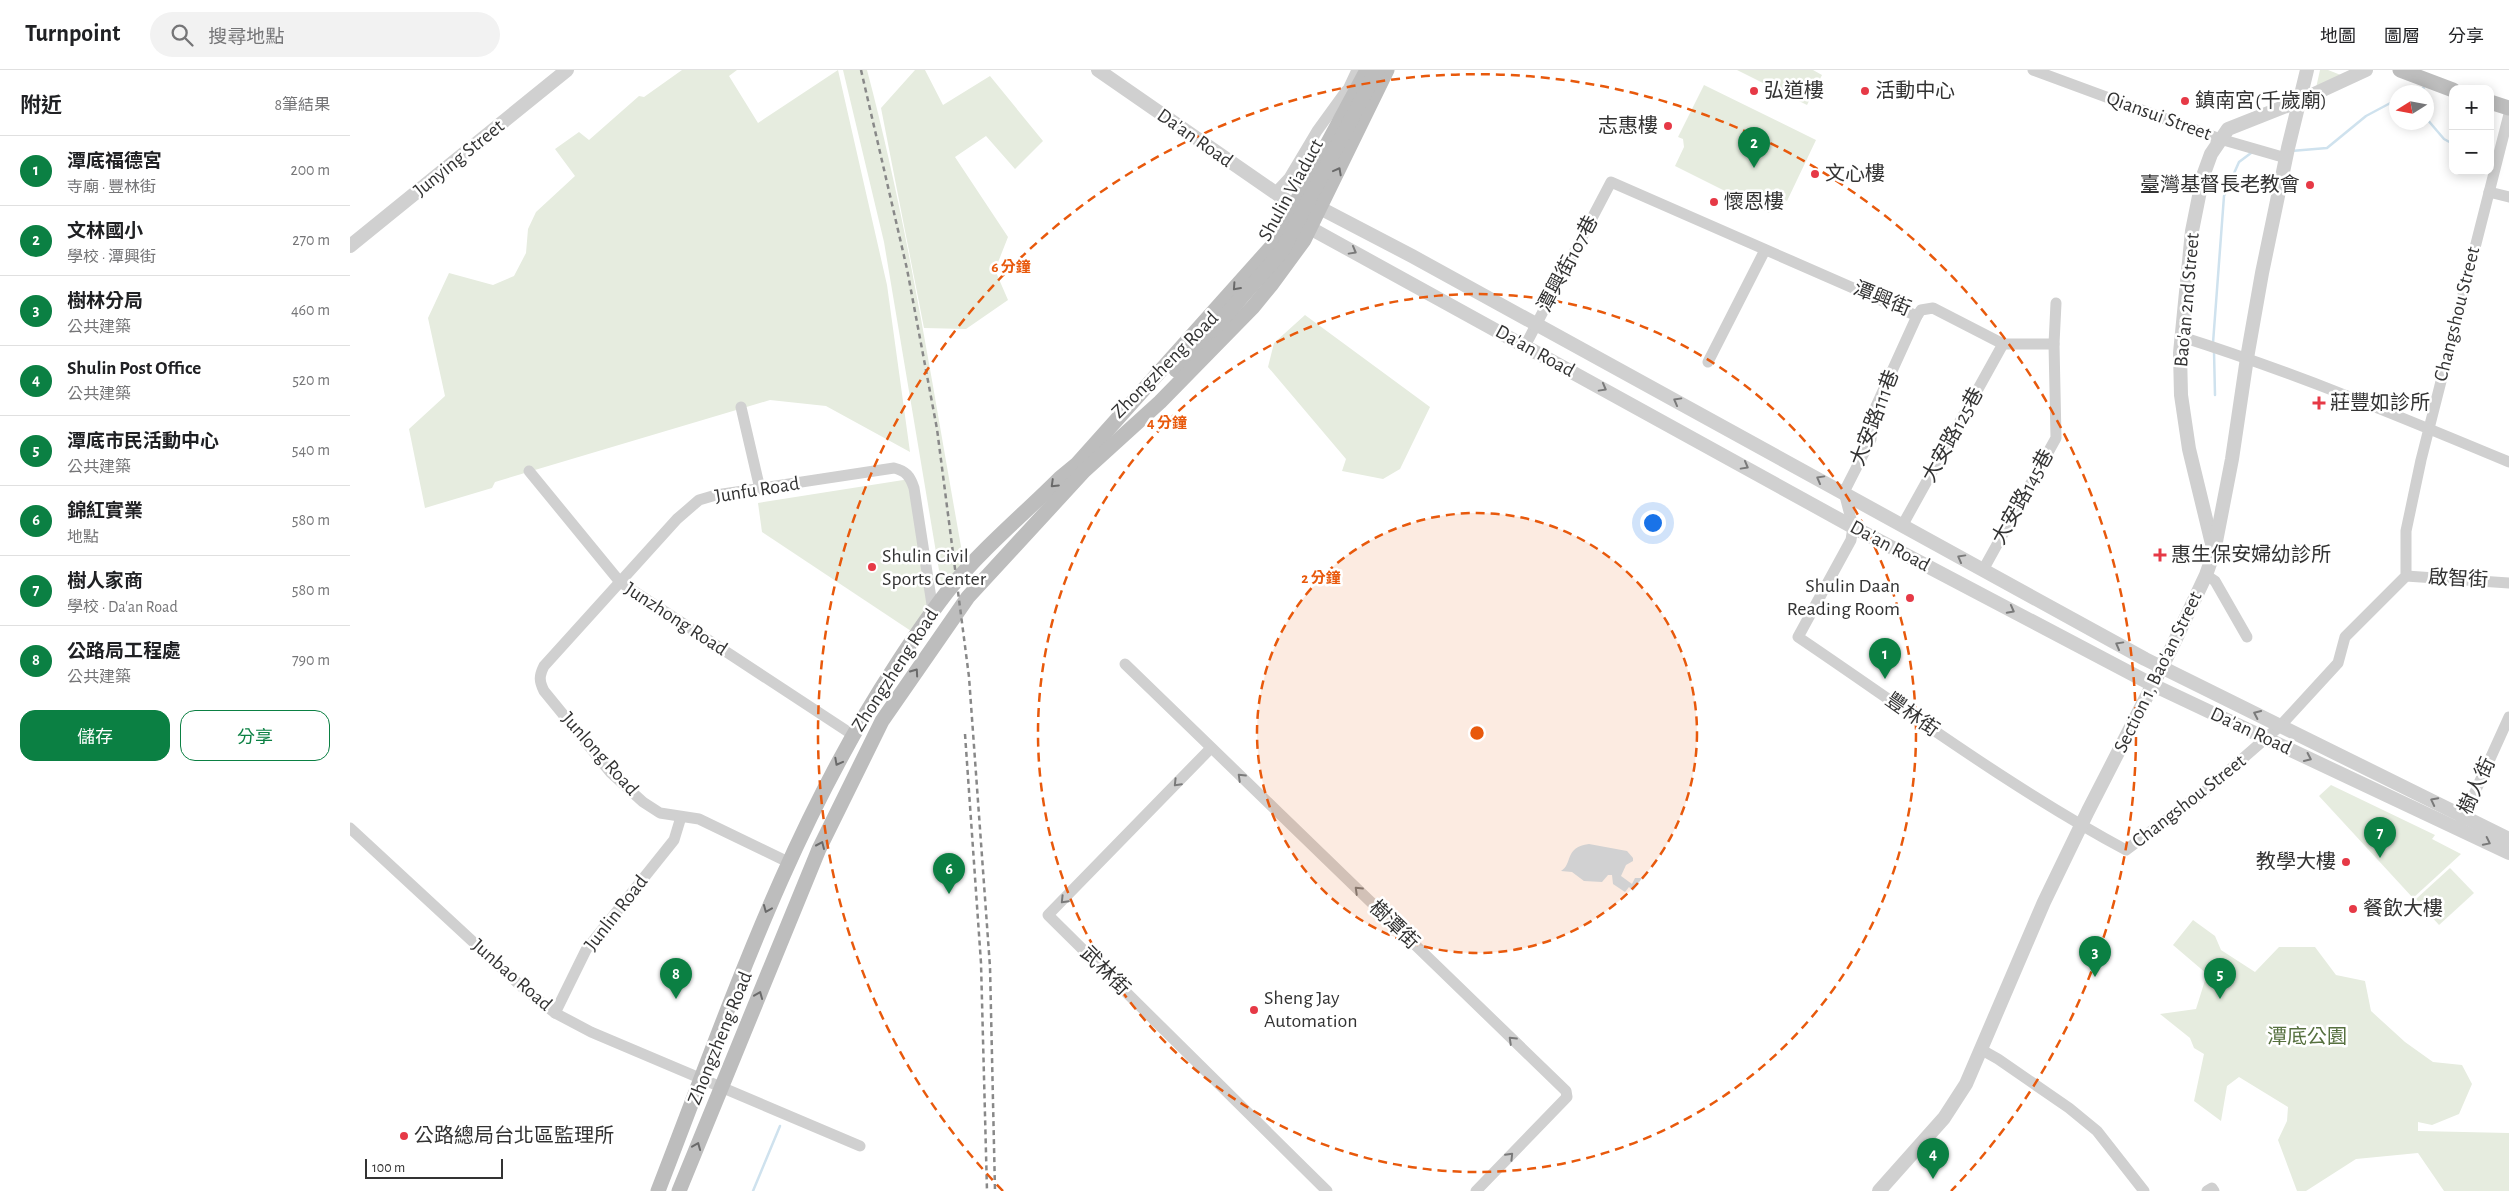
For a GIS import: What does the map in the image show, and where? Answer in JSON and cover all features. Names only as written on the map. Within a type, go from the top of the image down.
[{"type":"main road","name":"Shulin Viaduct","points":[[1322,152],[1367,70]]},
{"type":"main road","name":"Shulin Viaduct","points":[[1081,467],[1213,330],[1282,251],[1377,70]]},
{"type":"main road","name":"Zhongzheng Road","points":[[658,1191],[702,1080],[746,958],[788,862],[818,800],[865,712],[922,626],[962,575],[1060,478],[1081,467],[1160,402],[1253,307],[1304,240],[1358,134],[1387,70]]},
{"type":"main road","points":[[2400,70],[2449,89]]},
{"type":"main road","points":[[2494,103],[2509,108]]},
{"type":"main road","name":"Zhongzheng Road","points":[[679,1191],[840,802],[882,721],[968,597],[1273,246],[1322,152]]},
{"type":"main road","points":[[922,626],[938,639]]},
{"type":"main road","points":[[719,1031],[741,1040]]},
{"type":"street","name":"Junying Street","points":[[350,246],[567,70]]},
{"type":"street","name":"Da'an Road","points":[[1098,70],[1293,205],[1310,228],[1853,527],[2153,685],[2267,738],[2461,822],[2509,839]]},
{"type":"street","points":[[1322,152],[1346,91],[1357,70]]},
{"type":"street","name":"Qiansui Street","points":[[2033,70],[2220,139],[2263,152],[2287,153]]},
{"type":"street","name":"Section 1, Bao'an Street","points":[[1879,1191],[1944,1118],[1966,1084],[1982,1050],[2023,948],[2080,826],[2162,668],[2206,574],[2214,552],[2232,459],[2247,358],[2287,153],[2307,70]]},
{"type":"street","name":"Bao'an 2nd Street","points":[[2214,552],[2188,440],[2181,395],[2182,338],[2192,231],[2203,176],[2220,139],[2228,129],[2299,101],[2366,70]]},
{"type":"street","points":[[1275,193],[1289,178],[1317,131],[1346,91]]},
{"type":"street","name":"Changshou Street","points":[[2080,826],[2126,850],[2209,788],[2281,725],[2338,663],[2345,637],[2406,576],[2406,531],[2429,428],[2509,114]]},
{"type":"street","name":"潭興街","points":[[1611,182],[1917,316],[1922,310],[1932,308],[2003,344],[2054,344]]},
{"type":"street","name":"潭興街107巷","points":[[1525,346],[1611,182]]},
{"type":"street","points":[[2489,192],[2509,197]]},
{"type":"street","name":"Da'an Road","points":[[1293,205],[1320,208],[1537,324],[2162,668],[2281,725],[2461,822],[2509,853]]},
{"type":"street","points":[[1708,362],[1765,250]]},
{"type":"street","name":"大安路145巷","points":[[1983,570],[2056,438],[2054,344],[2056,303]]},
{"type":"street","name":"大安路111巷","points":[[1844,492],[1871,439],[1872,415],[1917,316]]},
{"type":"street","points":[[2182,338],[2247,358],[2429,428],[2509,462]]},
{"type":"street","name":"大安路125巷","points":[[1902,526],[2003,344]]},
{"type":"street","points":[[741,407],[760,489]]},
{"type":"street","name":"Junfu Road","points":[[540,673],[687,509],[700,500],[716,495],[894,468],[903,470],[911,477],[914,488],[933,611]]},
{"type":"street","name":"Junzhong Road","points":[[529,471],[620,582],[853,735]]},
{"type":"street","points":[[1844,492],[1853,527]]},
{"type":"street","name":"豐林街","points":[[1853,527],[1851,540],[1798,636],[2012,783],[2080,826]]},
{"type":"street","points":[[2206,574],[2215,581],[2247,637]]},
{"type":"street","name":"啟智街","points":[[2406,576],[2509,583]]},
{"type":"street","name":"樹潭街","points":[[1125,664],[1566,1091],[1567,1097],[1476,1191]]},
{"type":"street","name":"Junlong Road","points":[[540,673],[540,682],[544,691],[611,773],[643,802],[660,813],[699,819],[788,862]]},
{"type":"street","name":"樹人街","points":[[2461,822],[2509,717]]},
{"type":"street","name":"武林街","points":[[1211,748],[1048,915],[1327,1191]]},
{"type":"street","name":"Junlin Road","points":[[555,1013],[586,950],[674,840],[681,817]]},
{"type":"street","name":"Junbao Road","points":[[350,828],[522,987],[555,1013],[591,1032],[860,1146]]},
{"type":"street","points":[[1982,1050],[2069,1108],[2097,1131],[2144,1191]]},
{"type":"street","points":[[2207,1191],[2212,1188],[2214,1191]]},
{"type":"green space","points":[[682,70],[737,70],[729,76],[758,123],[838,70],[887,285],[910,452],[826,406],[770,400],[495,482],[492,488],[425,508],[409,429],[445,396],[428,318],[449,273],[493,285],[514,276],[526,253],[528,229],[536,212],[575,176],[555,149],[579,132],[589,140],[639,96],[644,97]]},
{"type":"green space","points":[[843,70],[867,70],[909,254],[964,563],[943,594],[884,242]]},
{"type":"green space","points":[[915,70],[925,70],[943,105],[990,76],[1043,141],[1015,169],[986,136],[955,157],[1008,237],[995,270],[1008,300],[966,329],[924,328],[881,108]]},
{"type":"green space","points":[[1737,70],[1813,70],[1822,75],[1807,105]]},
{"type":"green space","points":[[2320,70],[2328,70],[2346,77],[2316,88]]},
{"type":"green space","points":[[1704,85],[1816,140],[1787,201],[1778,196],[1769,213],[1675,166],[1684,147],[1683,139],[1678,137]]},
{"type":"green space","points":[[1305,315],[1430,407],[1400,469],[1383,479],[1342,471],[1346,459],[1268,367],[1274,343]]},
{"type":"green space","name":"Shulin Civil Sports Center","points":[[916,478],[934,602],[911,631],[762,532],[758,503]]},
{"type":"green space","points":[[2331,785],[2435,835],[2432,839],[2461,854],[2413,898],[2319,796]]},
{"type":"green space","points":[[2450,868],[2474,893],[2439,925],[2416,899]]},
{"type":"green space","name":"潭底公園","points":[[2193,920],[2215,936],[2221,950],[2255,972],[2279,947],[2315,947],[2336,975],[2365,981],[2371,1011],[2405,1042],[2433,1062],[2462,1065],[2472,1084],[2459,1114],[2432,1125],[2418,1122],[2418,1131],[2509,1133],[2509,1191],[2444,1191],[2418,1153],[2356,1159],[2306,1191],[2297,1191],[2278,1140],[2287,1121],[2288,1107],[2239,1077],[2227,1086],[2221,1121],[2194,1101],[2204,1054],[2194,1048],[2190,1038],[2160,1014],[2196,1009],[2207,974],[2173,945]]},
{"type":"water","points":[[1589,844],[1627,851],[1633,858],[1633,861],[1626,865],[1621,876],[1632,884],[1635,878],[1642,878],[1633,891],[1629,887],[1625,892],[1613,884],[1612,875],[1608,875],[1602,882],[1584,881],[1572,872],[1561,871],[1565,868],[1572,852],[1581,846]]},
{"type":"waterway","points":[[2291,151],[2327,148],[2366,116],[2389,104]]},
{"type":"waterway","points":[[2434,127],[2449,142]]},
{"type":"waterway","points":[[2213,343],[2224,196],[2239,162],[2251,153]]},
{"type":"waterway","points":[[2214,351],[2215,395]]},
{"type":"waterway","points":[[753,1191],[780,1126]]},
{"type":"railway","points":[[861,70],[907,269],[937,429],[969,677],[990,967],[995,1191]]},
{"type":"railway","points":[[965,734],[981,963],[987,1191]]},
{"type":"place","name":"弘道樓","points":[[1754,91]]},
{"type":"place","name":"活動中心","points":[[1865,91]]},
{"type":"place","name":"鎮南宮(千歲廟)","points":[[2185,101]]},
{"type":"place","name":"志惠樓","points":[[1668,126]]},
{"type":"place","name":"文林國小","points":[[1754,168]]},
{"type":"place","name":"文心樓","points":[[1815,174]]},
{"type":"place","name":"臺灣基督長老教會","points":[[2310,185]]},
{"type":"place","name":"懷恩樓","points":[[1714,202]]},
{"type":"place","name":"莊豐如診所","points":[[2319,403]]},
{"type":"place","name":"惠生保安婦幼診所","points":[[2160,555]]},
{"type":"place","name":"Shulin Civil Sports Center","points":[[872,567]]},
{"type":"place","name":"Shulin Daan Reading Room","points":[[1910,598]]},
{"type":"place","name":"潭底福德宮","points":[[1885,679]]},
{"type":"place","name":"樹人家商","points":[[2380,858]]},
{"type":"place","name":"教學大樓","points":[[2346,862]]},
{"type":"place","name":"錦紅實業","points":[[949,894]]},
{"type":"place","name":"餐飲大樓","points":[[2353,909]]},
{"type":"place","name":"樹林分局","points":[[2095,977]]},
{"type":"place","name":"公路局工程處","points":[[676,999]]},
{"type":"place","name":"潭底市民活動中心","points":[[2220,999]]},
{"type":"place","name":"Sheng Jay Automation","points":[[1254,1010]]},
{"type":"place","name":"公路總局台北區監理所","points":[[404,1136]]},
{"type":"place","name":"Shulin Post Office","points":[[1933,1179]]}]
